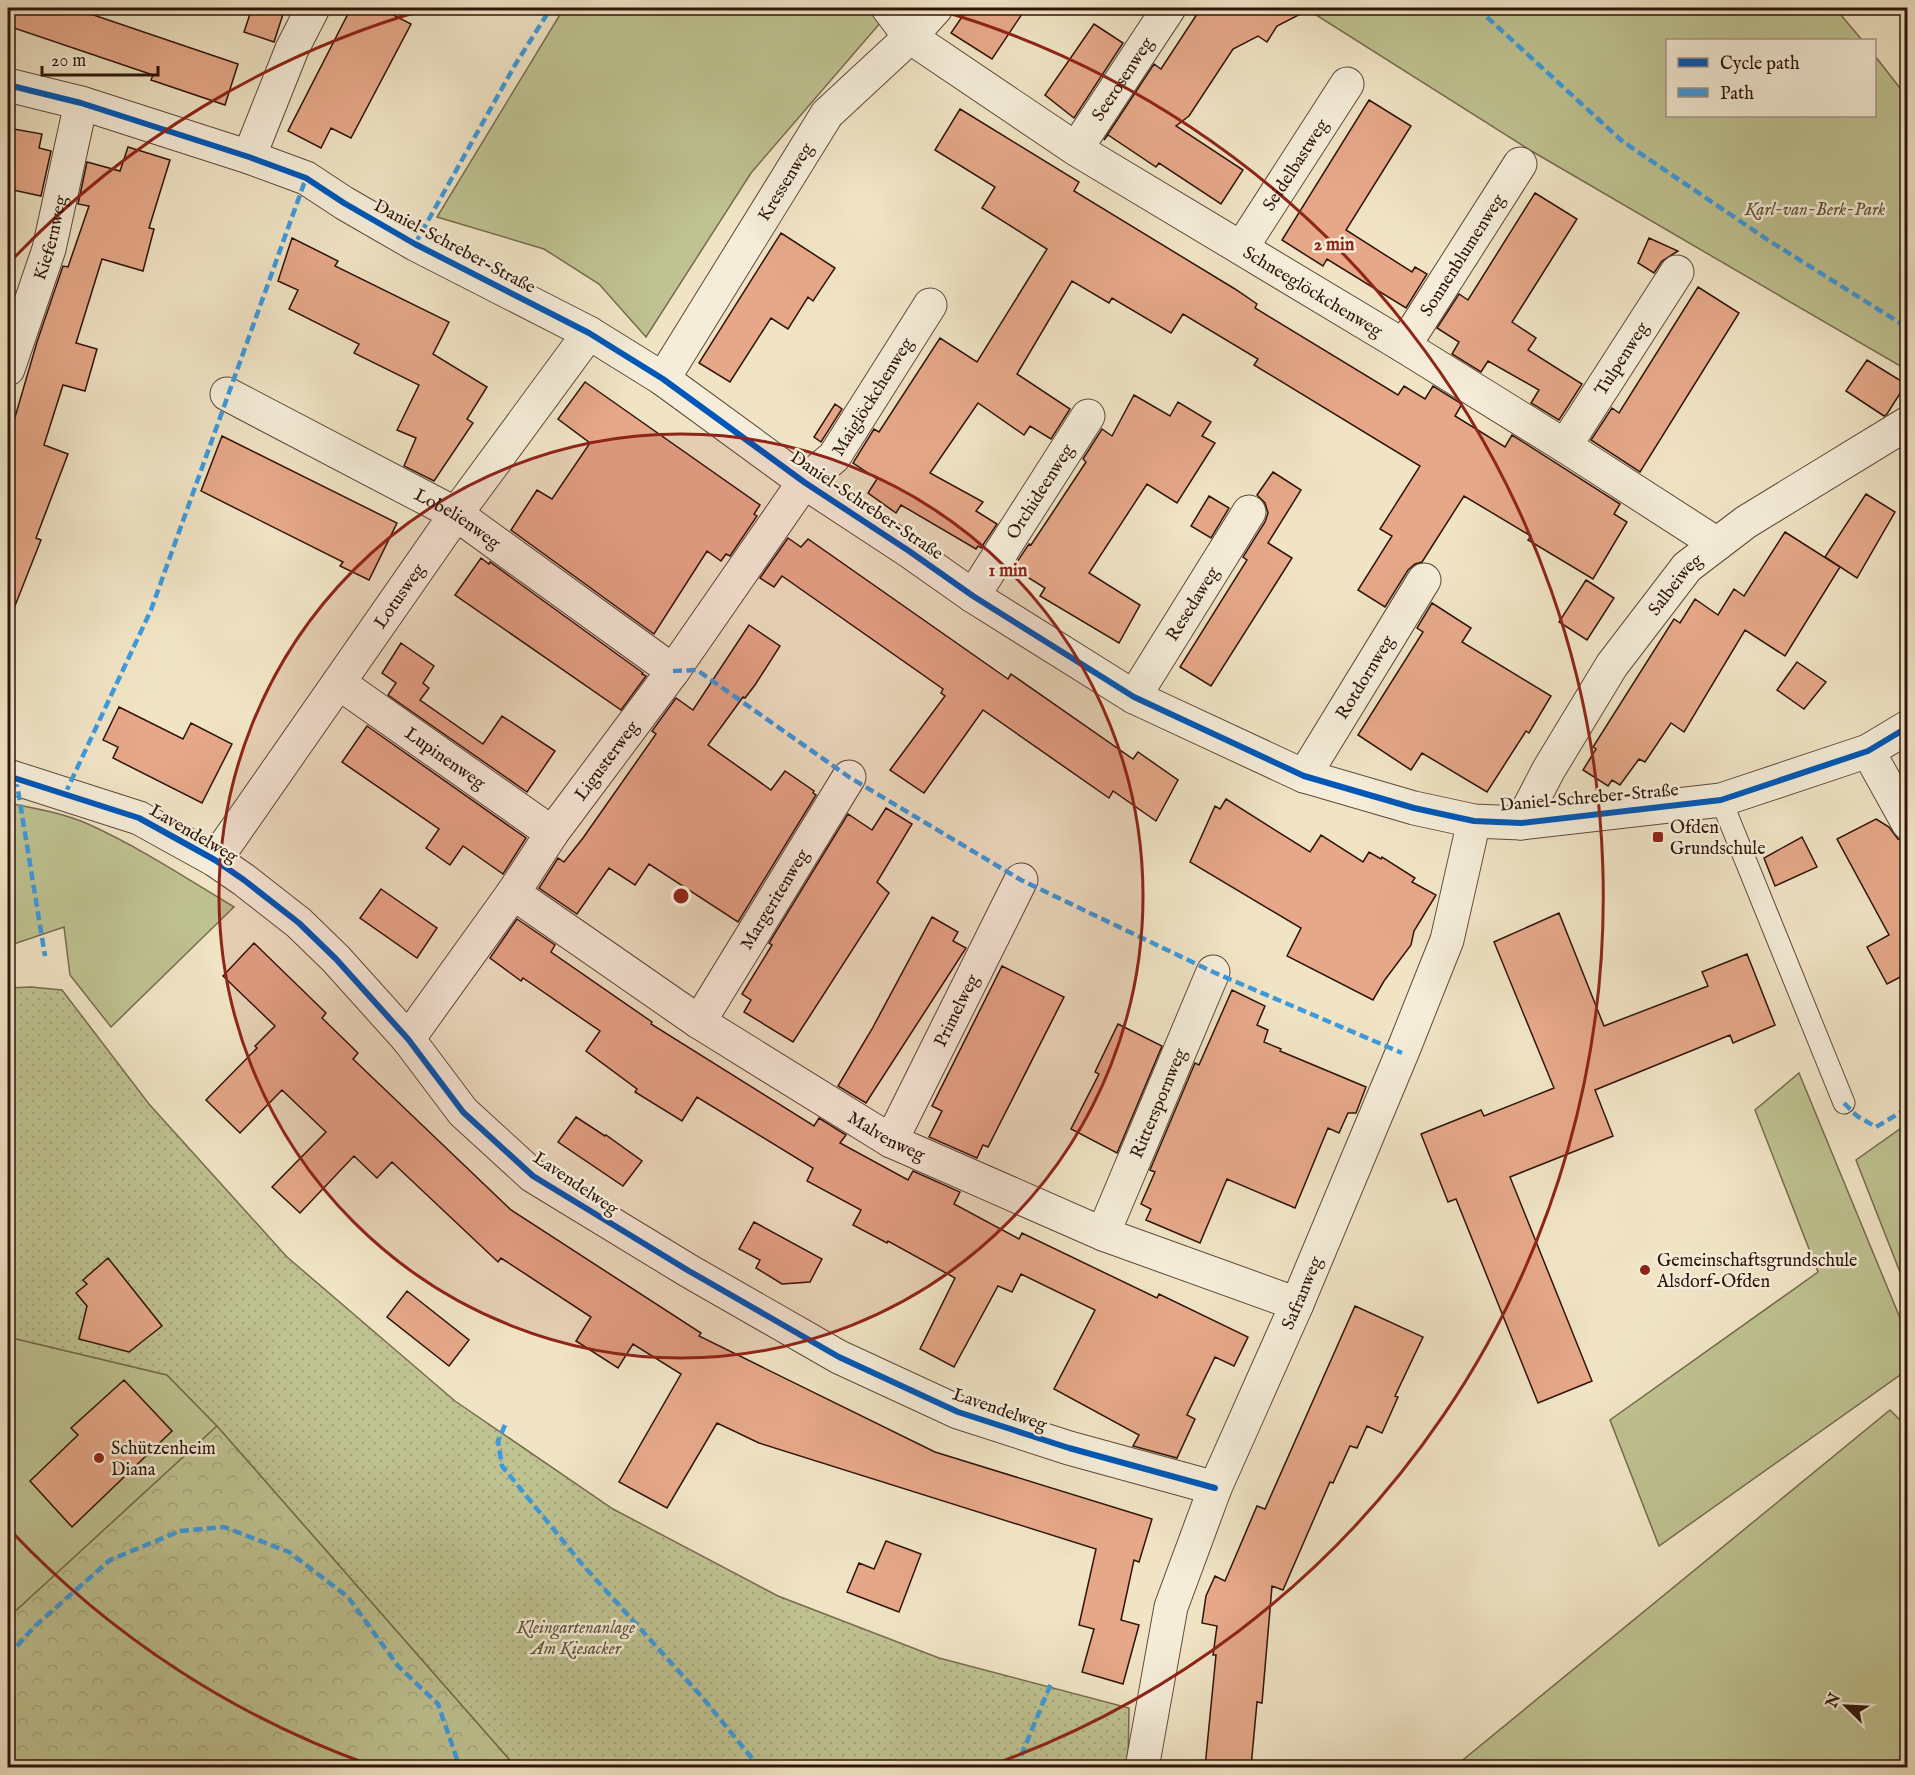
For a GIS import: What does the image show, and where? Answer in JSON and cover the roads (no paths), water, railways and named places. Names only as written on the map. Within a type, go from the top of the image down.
[{"type":"street","points":[[249,157],[292,49],[313,8]]},
{"type":"street","name":"Schneeglöckchenweg","points":[[888,8],[910,37],[1076,149],[1404,346],[1717,544]]},
{"type":"street","name":"Kressenweg","points":[[663,379],[827,114],[910,37],[936,8]]},
{"type":"street","name":"Seerosenweg","points":[[1076,149],[1169,8]]},
{"type":"street","name":"Seidelbastweg","points":[[1242,247],[1347,84]]},
{"type":"street","name":"Daniel-Schreber-Straße","points":[[8,85],[81,103],[249,157],[306,178],[415,244],[589,333],[663,379],[804,482],[974,596],[1134,698],[1304,776],[1414,808],[1474,821],[1521,823],[1721,800],[1868,751],[1908,727]]},
{"type":"street","name":"Kiefernweg","points":[[8,369],[50,249],[81,103]]},
{"type":"street","name":"Sonnenblumenweg","points":[[1404,346],[1520,164]]},
{"type":"street","name":"Tulpenweg","points":[[1565,446],[1677,272]]},
{"type":"street","name":"Maiglöckchenweg","points":[[804,482],[834,457],[930,305]]},
{"type":"street","name":"Lotusweg","points":[[215,860],[456,513],[589,333]]},
{"type":"street","name":"Lobelienweg","points":[[227,394],[456,513],[673,670]]},
{"type":"street","name":"Orchideenweg","points":[[974,596],[1088,416]]},
{"type":"street","name":"Salbeiweg","points":[[1521,823],[1549,769],[1612,665],[1687,567],[1746,522],[1908,423]]},
{"type":"street","name":"Ligusterweg","points":[[408,1039],[513,892],[552,833],[673,670],[804,482]]},
{"type":"street","name":"Resedaweg","points":[[1134,698],[1249,512]]},
{"type":"street","name":"Rotdornweg","points":[[1304,776],[1424,580]]},
{"type":"street","name":"Lupinenweg","points":[[339,683],[552,833]]},
{"type":"street","points":[[1868,751],[1908,823]]},
{"type":"street","name":"Lavendelweg","points":[[8,776],[139,818],[215,860],[299,923],[336,959],[408,1039],[463,1112],[533,1176],[625,1233],[839,1357],[958,1412],[1068,1448],[1215,1488]]},
{"type":"street","name":"Margeritenweg","points":[[699,1022],[849,777]]},
{"type":"street","name":"Safranweg","points":[[1142,1767],[1171,1607],[1215,1488],[1297,1304],[1447,940],[1474,821]]},
{"type":"street","name":"Primelweg","points":[[891,1141],[1021,880]]},
{"type":"street","name":"Malvenweg","points":[[513,892],[699,1022],[891,1141],[1103,1234],[1297,1304]]},
{"type":"street","name":"Ritterspornweg","points":[[1103,1234],[1213,972]]},
{"type":"lane","points":[[1721,800],[1844,1103]]},
{"type":"place","name":"Ofden Grundschule","points":[[1658,837]]},
{"type":"place","name":"Gemeinschaftsgrundschule Alsdorf-Ofden","points":[[1645,1270]]},
{"type":"place","name":"Schützenheim Diana","points":[[99,1458]]},
{"type":"park label","name":"Karl-van-Berk-Park","points":[[1815,209]]},
{"type":"park label","name":"Kleingartenanlage Am Kiesacker","points":[[576,1637]]}]
